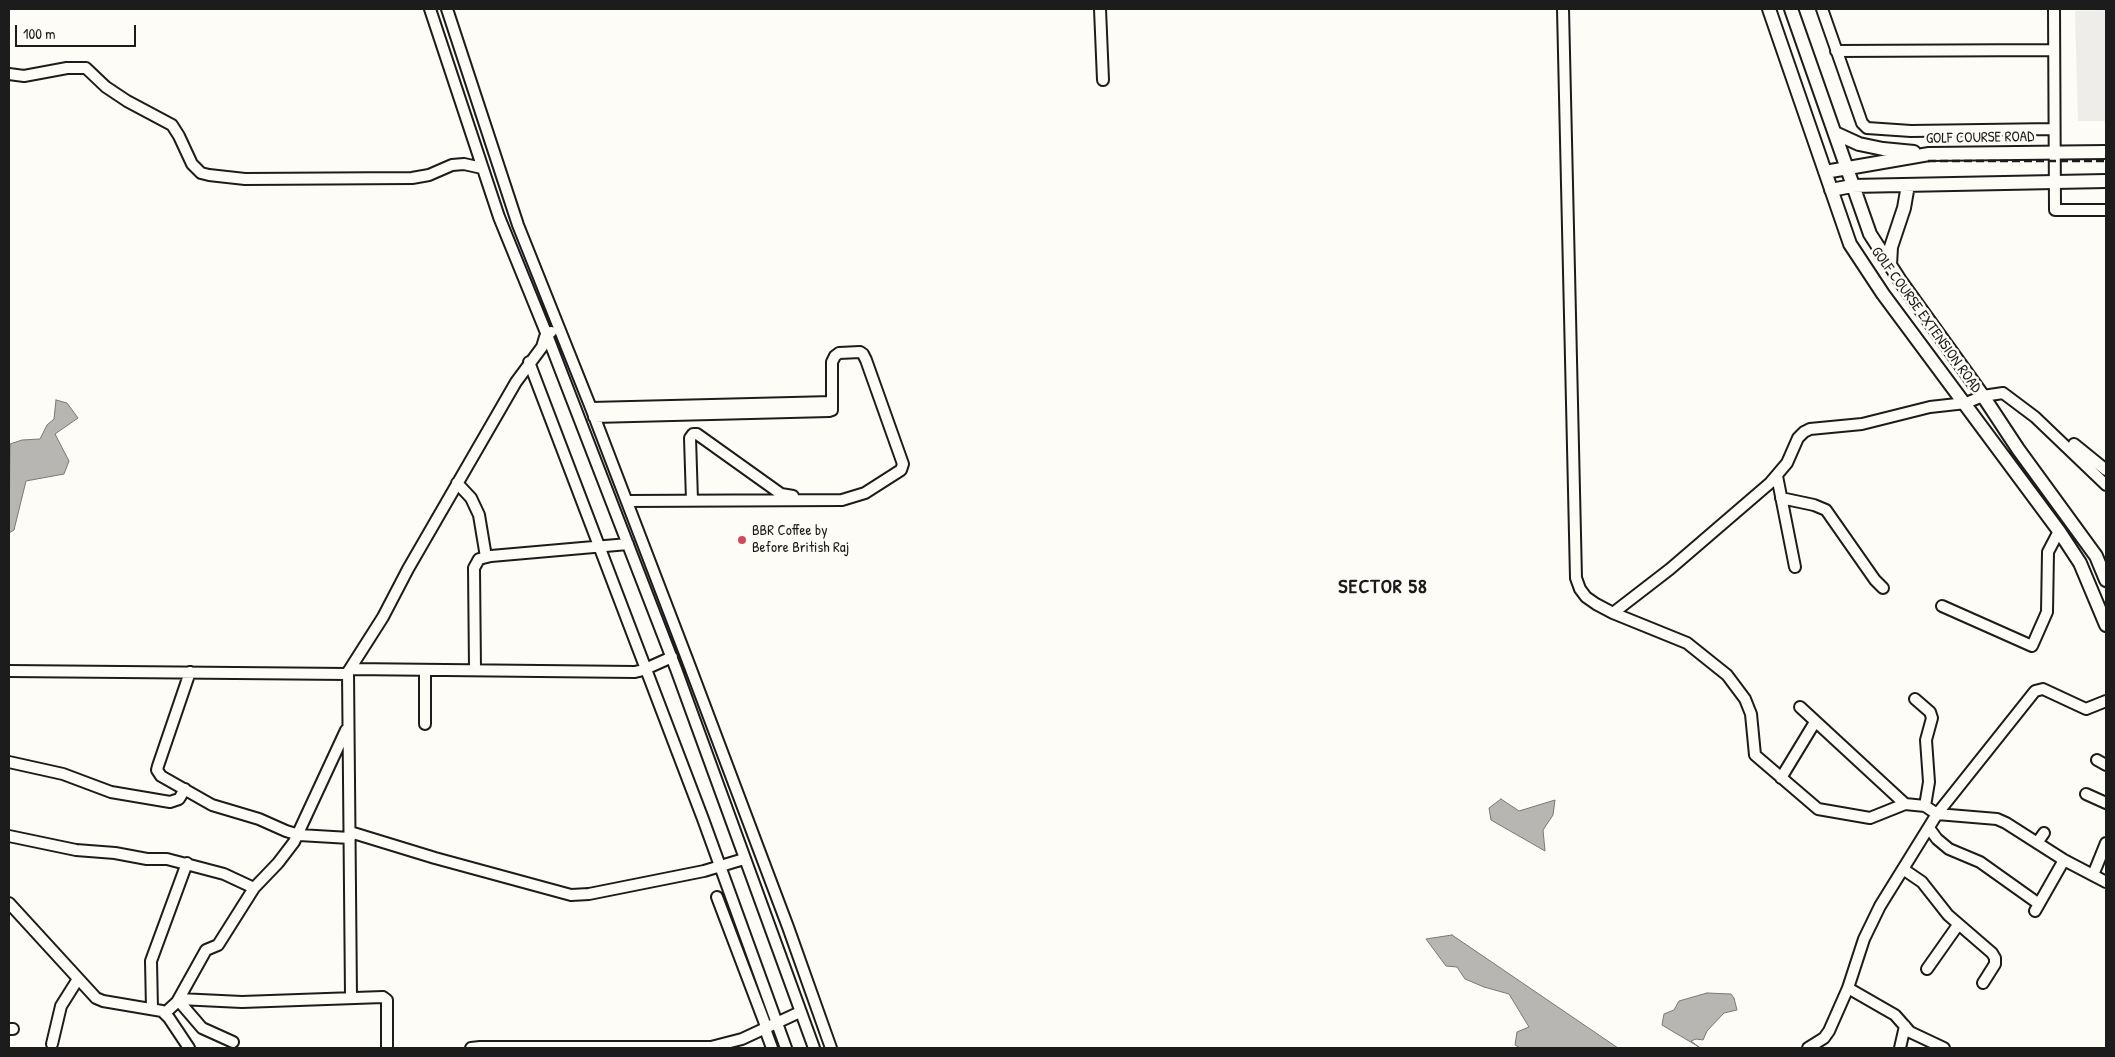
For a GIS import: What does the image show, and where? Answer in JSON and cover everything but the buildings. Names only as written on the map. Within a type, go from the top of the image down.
[{"type":"main road","name":"GOLF COURSE EXTENSION ROAD","points":[[1769,9],[1850,244],[1883,294],[1966,403],[2007,462],[2059,531],[2080,563],[2106,625]]},
{"type":"main road","name":"GOLF COURSE EXTENSION ROAD","points":[[1791,9],[1870,234],[1983,396],[2018,450],[2096,556],[2106,580]]},
{"type":"main road","points":[[1834,133],[1859,144],[1883,149],[1929,154]]},
{"type":"main road","name":"GOLF COURSE ROAD","points":[[1825,172],[1929,154],[2106,152]]},
{"type":"main road","points":[[1831,190],[1852,186],[2106,181]]},
{"type":"main road","points":[[1890,265],[1891,247],[1904,208],[1908,185]]},
{"type":"street","points":[[430,9],[506,237],[547,335],[672,657],[814,1048]]},
{"type":"street","points":[[447,9],[509,202],[593,412],[776,893],[831,1048]]},
{"type":"street","points":[[1100,9],[1103,80]]},
{"type":"street","points":[[1564,9],[1576,578],[1580,589],[1586,596],[1614,614],[1681,640],[1727,675],[1742,693],[1751,714],[1755,755],[1815,808],[1826,812],[1870,818],[1905,804],[1925,806],[1938,814],[1996,819],[2006,823],[2064,860],[2106,882]]},
{"type":"street","points":[[1822,9],[1862,123],[1867,128],[1911,131],[2054,129]]},
{"type":"street","points":[[2054,9],[2055,210],[2106,210]]},
{"type":"street","points":[[1836,51],[2054,50]]},
{"type":"street","points":[[9,74],[24,76],[67,68],[86,68],[106,87],[127,102],[172,125],[192,164],[201,173],[209,175],[246,179],[412,178],[429,175],[452,165],[464,164],[482,168]]},
{"type":"street","points":[[351,996],[347,726],[349,672],[383,617],[408,568],[529,362],[542,346],[547,335],[559,328]]},
{"type":"street","points":[[593,412],[780,408],[829,411],[832,410],[832,362],[835,356],[839,353],[863,354],[903,467],[865,493],[842,500],[626,501]]},
{"type":"street","points":[[529,362],[600,545],[720,867],[770,1027],[772,1048]]},
{"type":"street","points":[[1614,614],[1670,569],[1776,476],[1786,462],[1798,438],[1810,429],[1850,426],[1930,407],[1966,403],[1983,396],[2003,393],[2035,416],[2106,485]]},
{"type":"street","points":[[692,500],[690,438],[693,434],[697,434],[781,494],[793,496],[797,500]]},
{"type":"street","points":[[2074,444],[2106,470]]},
{"type":"street","points":[[1776,476],[1795,567]]},
{"type":"street","points":[[457,483],[471,498],[480,515],[486,557]]},
{"type":"street","points":[[1781,498],[1814,505],[1826,510],[1875,580],[1883,588]]},
{"type":"street","points":[[1942,606],[2032,646],[2046,612],[2048,552],[2059,531]]},
{"type":"street","points":[[475,669],[474,568],[479,559],[600,545],[628,544]]},
{"type":"street","points":[[9,671],[349,672],[475,669],[635,672],[672,657]]},
{"type":"street","points":[[425,670],[425,724]]},
{"type":"street","points":[[190,672],[158,766],[161,776],[222,809],[259,819],[298,835],[350,835],[571,894],[589,894],[720,867],[744,859]]},
{"type":"street","points":[[1808,1048],[1824,1038],[1829,1031],[1848,988],[1864,939],[1880,906],[1930,826],[2035,691],[2043,689],[2086,708],[2106,701]]},
{"type":"street","points":[[1915,699],[1928,710],[1932,718],[1926,740],[1928,782],[1925,806]]},
{"type":"street","points":[[1800,707],[1905,804]]},
{"type":"street","points":[[1781,778],[1816,722]]},
{"type":"street","points":[[165,1013],[178,999],[205,952],[218,945],[254,888],[278,864],[298,835],[347,726]]},
{"type":"street","points":[[9,762],[63,774],[111,792],[170,802],[179,799],[185,789]]},
{"type":"street","points":[[2086,794],[2106,803]]},
{"type":"street","points":[[1930,826],[1960,848]]},
{"type":"street","points":[[1930,826],[1936,839],[1949,849],[1980,862],[2037,907],[2064,860]]},
{"type":"street","points":[[2037,843],[2044,833]]},
{"type":"street","points":[[9,836],[76,850],[115,853],[147,859],[160,858],[187,863],[224,874],[254,888]]},
{"type":"street","points":[[2093,875],[2106,843]]},
{"type":"street","points":[[152,1008],[150,961],[187,863]]},
{"type":"street","points":[[1903,869],[1922,882],[1940,907],[1995,958],[1995,964],[1983,983]]},
{"type":"street","points":[[717,897],[770,1027],[786,1048]]},
{"type":"street","points":[[9,903],[99,1000],[152,1008],[165,1013],[189,1048]]},
{"type":"street","points":[[1927,969],[1958,925]]},
{"type":"street","points":[[52,1044],[61,1006],[78,978]]},
{"type":"street","points":[[1848,988],[1895,1015],[1913,1034],[1944,1048]]},
{"type":"street","points":[[178,999],[242,1002],[379,996],[386,998],[387,1048]]},
{"type":"street","points":[[178,999],[202,1028],[233,1042]]},
{"type":"street","points":[[471,1048],[480,1046],[711,1047],[731,1043],[800,1012]]},
{"type":"street","points":[[1900,1048],[1905,1026]]},
{"type":"shaded area","points":[[2106,10],[2106,121],[2078,121],[2075,11]]},
{"type":"shaded area","points":[[56,400],[67,403],[78,418],[55,434],[69,461],[64,474],[26,481],[14,530],[9,533],[10,444],[22,440],[40,439],[47,425],[54,419]]},
{"type":"shaded area","points":[[1501,799],[1519,811],[1555,800],[1553,815],[1543,830],[1545,851],[1491,820],[1489,808]]},
{"type":"shaded area","points":[[1452,935],[1618,1048],[1520,1048],[1515,1045],[1517,1032],[1529,1027],[1509,994],[1465,979],[1457,967],[1446,966],[1426,939]]},
{"type":"shaded area","points":[[1707,993],[1731,994],[1737,1010],[1724,1013],[1707,1031],[1703,1040],[1696,1039],[1691,1041],[1699,1047],[1662,1025],[1664,1014],[1674,1010],[1679,1001]]},
{"type":"railway","points":[[1928,161],[2106,161]]},
{"type":"place","name":"BBR Coffee by Before British Raj","points":[[742,540]]},
{"type":"district","name":"SECTOR 58","points":[[1383,588]]}]
